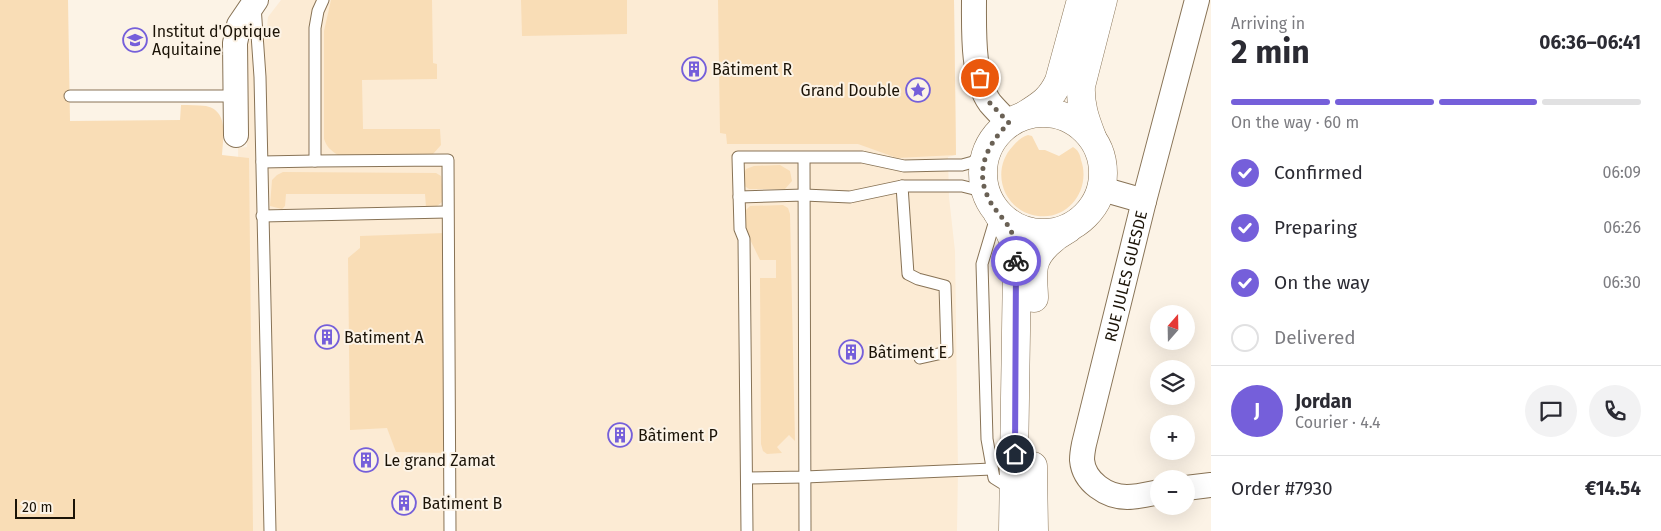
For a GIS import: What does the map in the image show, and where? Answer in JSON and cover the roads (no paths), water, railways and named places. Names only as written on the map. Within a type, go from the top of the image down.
[{"type":"street","points":[[236,135],[235,43],[239,26],[255,0]]},
{"type":"street","points":[[974,0],[974,51],[980,78],[989,102],[1017,119],[1044,113],[1062,116],[1078,124],[1092,137]]},
{"type":"street","points":[[1034,531],[1024,484],[1017,265],[1014,242],[1009,228],[992,204],[983,180],[983,164],[988,149],[997,135],[1017,119],[1046,101],[1054,93],[1081,0]]},
{"type":"street","points":[[1013,531],[1024,484],[1034,265],[1046,246],[1060,234],[1084,219],[1095,206],[1102,189],[1104,171],[1101,153],[1092,137],[1080,101],[1081,86],[1103,0]]},
{"type":"street","name":"RUE JULES GUESDE","points":[[1150,493],[1128,497],[1114,495],[1100,489],[1088,476],[1082,461],[1084,444],[1144,201],[1197,0]]},
{"type":"street","points":[[1102,189],[1144,201]]},
{"type":"street","points":[[992,204],[1012,225],[1030,233],[1049,234],[1068,229]]},
{"type":"street","points":[[1195,487],[1211,485]]},
{"type":"lane","points":[[255,0],[260,77],[270,531]]},
{"type":"lane","points":[[315,161],[315,28],[318,11],[323,0]]},
{"type":"lane","points":[[70,96],[235,96]]},
{"type":"lane","points":[[747,531],[744,239],[740,229],[738,157],[862,157],[904,166],[962,165],[974,162],[988,149]]},
{"type":"lane","points":[[804,158],[805,531]]},
{"type":"lane","points":[[262,162],[448,160],[450,531]]},
{"type":"lane","points":[[739,197],[804,195],[850,197],[902,186],[962,186],[974,189],[992,204],[982,264],[988,439],[994,478],[1002,483],[1024,484]]},
{"type":"lane","points":[[902,186],[908,274],[918,279],[945,286],[947,352],[920,358]]},
{"type":"lane","points":[[262,216],[447,212]]},
{"type":"lane","points":[[747,478],[992,469]]},
{"type":"place","name":"Institut d'Optique Aquitaine","points":[[135,40]]},
{"type":"place","name":"Bâtiment R","points":[[694,69]]},
{"type":"place","name":"Grand Double","points":[[918,90]]},
{"type":"place","name":"Batiment A","points":[[327,337]]},
{"type":"place","name":"Bâtiment E","points":[[851,352]]},
{"type":"place","name":"Bâtiment P","points":[[620,435]]},
{"type":"place","name":"Le grand Zamat","points":[[366,460]]},
{"type":"place","name":"Batiment B","points":[[404,503]]}]
